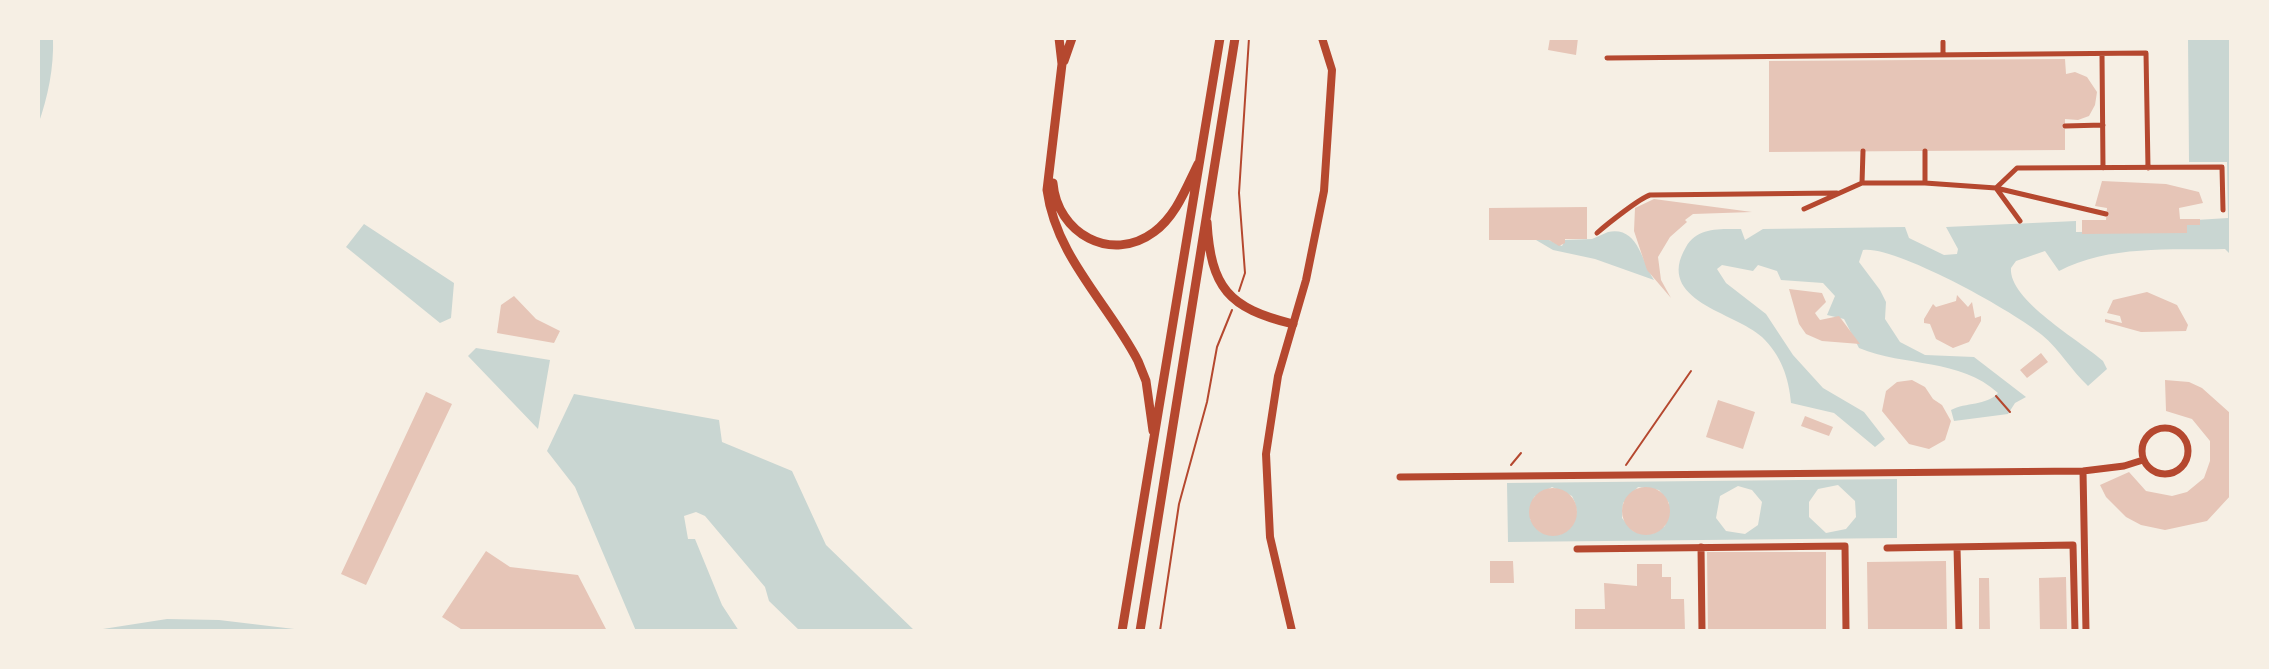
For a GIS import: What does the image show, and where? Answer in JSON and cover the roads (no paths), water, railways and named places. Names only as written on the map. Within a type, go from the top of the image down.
[{"type":"main road","points":[[1059,38],[1062,64],[1049,203],[1063,245],[1118,325],[1146,381],[1154,442]]},
{"type":"main road","points":[[1062,64],[1072,38]]},
{"type":"main road","points":[[1122,631],[1220,38]]},
{"type":"main road","points":[[1140,631],[1206,202],[1235,38]]},
{"type":"main road","points":[[1051,160],[1059,208],[1077,233],[1100,243],[1135,241],[1145,237],[1174,210],[1202,156]]},
{"type":"main road","points":[[1206,202],[1212,266],[1226,292],[1245,309],[1293,324]]},
{"type":"main road","points":[[1143,613],[1151,631]]},
{"type":"street","points":[[1292,631],[1270,537],[1266,475],[1278,376],[1314,245],[1327,165],[1332,70],[1322,38]]},
{"type":"street","points":[[1943,42],[1943,54]]},
{"type":"street","points":[[1607,58],[2146,53],[2148,168]]},
{"type":"street","points":[[2102,54],[2103,168]]},
{"type":"street","points":[[2065,126],[2103,125]]},
{"type":"street","points":[[1862,183],[1863,151]]},
{"type":"street","points":[[1925,151],[1925,183]]},
{"type":"street","points":[[1996,188],[2017,168],[2222,167],[2223,210]]},
{"type":"street","points":[[1804,209],[1862,183],[1925,183],[1996,188],[2106,214]]},
{"type":"street","points":[[1996,188],[2020,221]]},
{"type":"street","points":[[1597,233],[1624,215],[1636,201],[1650,195],[1838,193]]},
{"type":"street","points":[[2159,429],[2174,430],[2185,440],[2188,455],[2175,472],[2153,471],[2143,460],[2146,437],[2159,429]]},
{"type":"street","points":[[1400,477],[2083,471],[2124,466],[2143,460]]},
{"type":"street","points":[[2083,471],[2086,631]]},
{"type":"street","points":[[1887,548],[2073,545],[2075,631]]},
{"type":"street","points":[[1577,549],[1845,546],[1846,631]]},
{"type":"street","points":[[1701,547],[1702,631]]},
{"type":"street","points":[[1957,547],[1959,631]]}]
